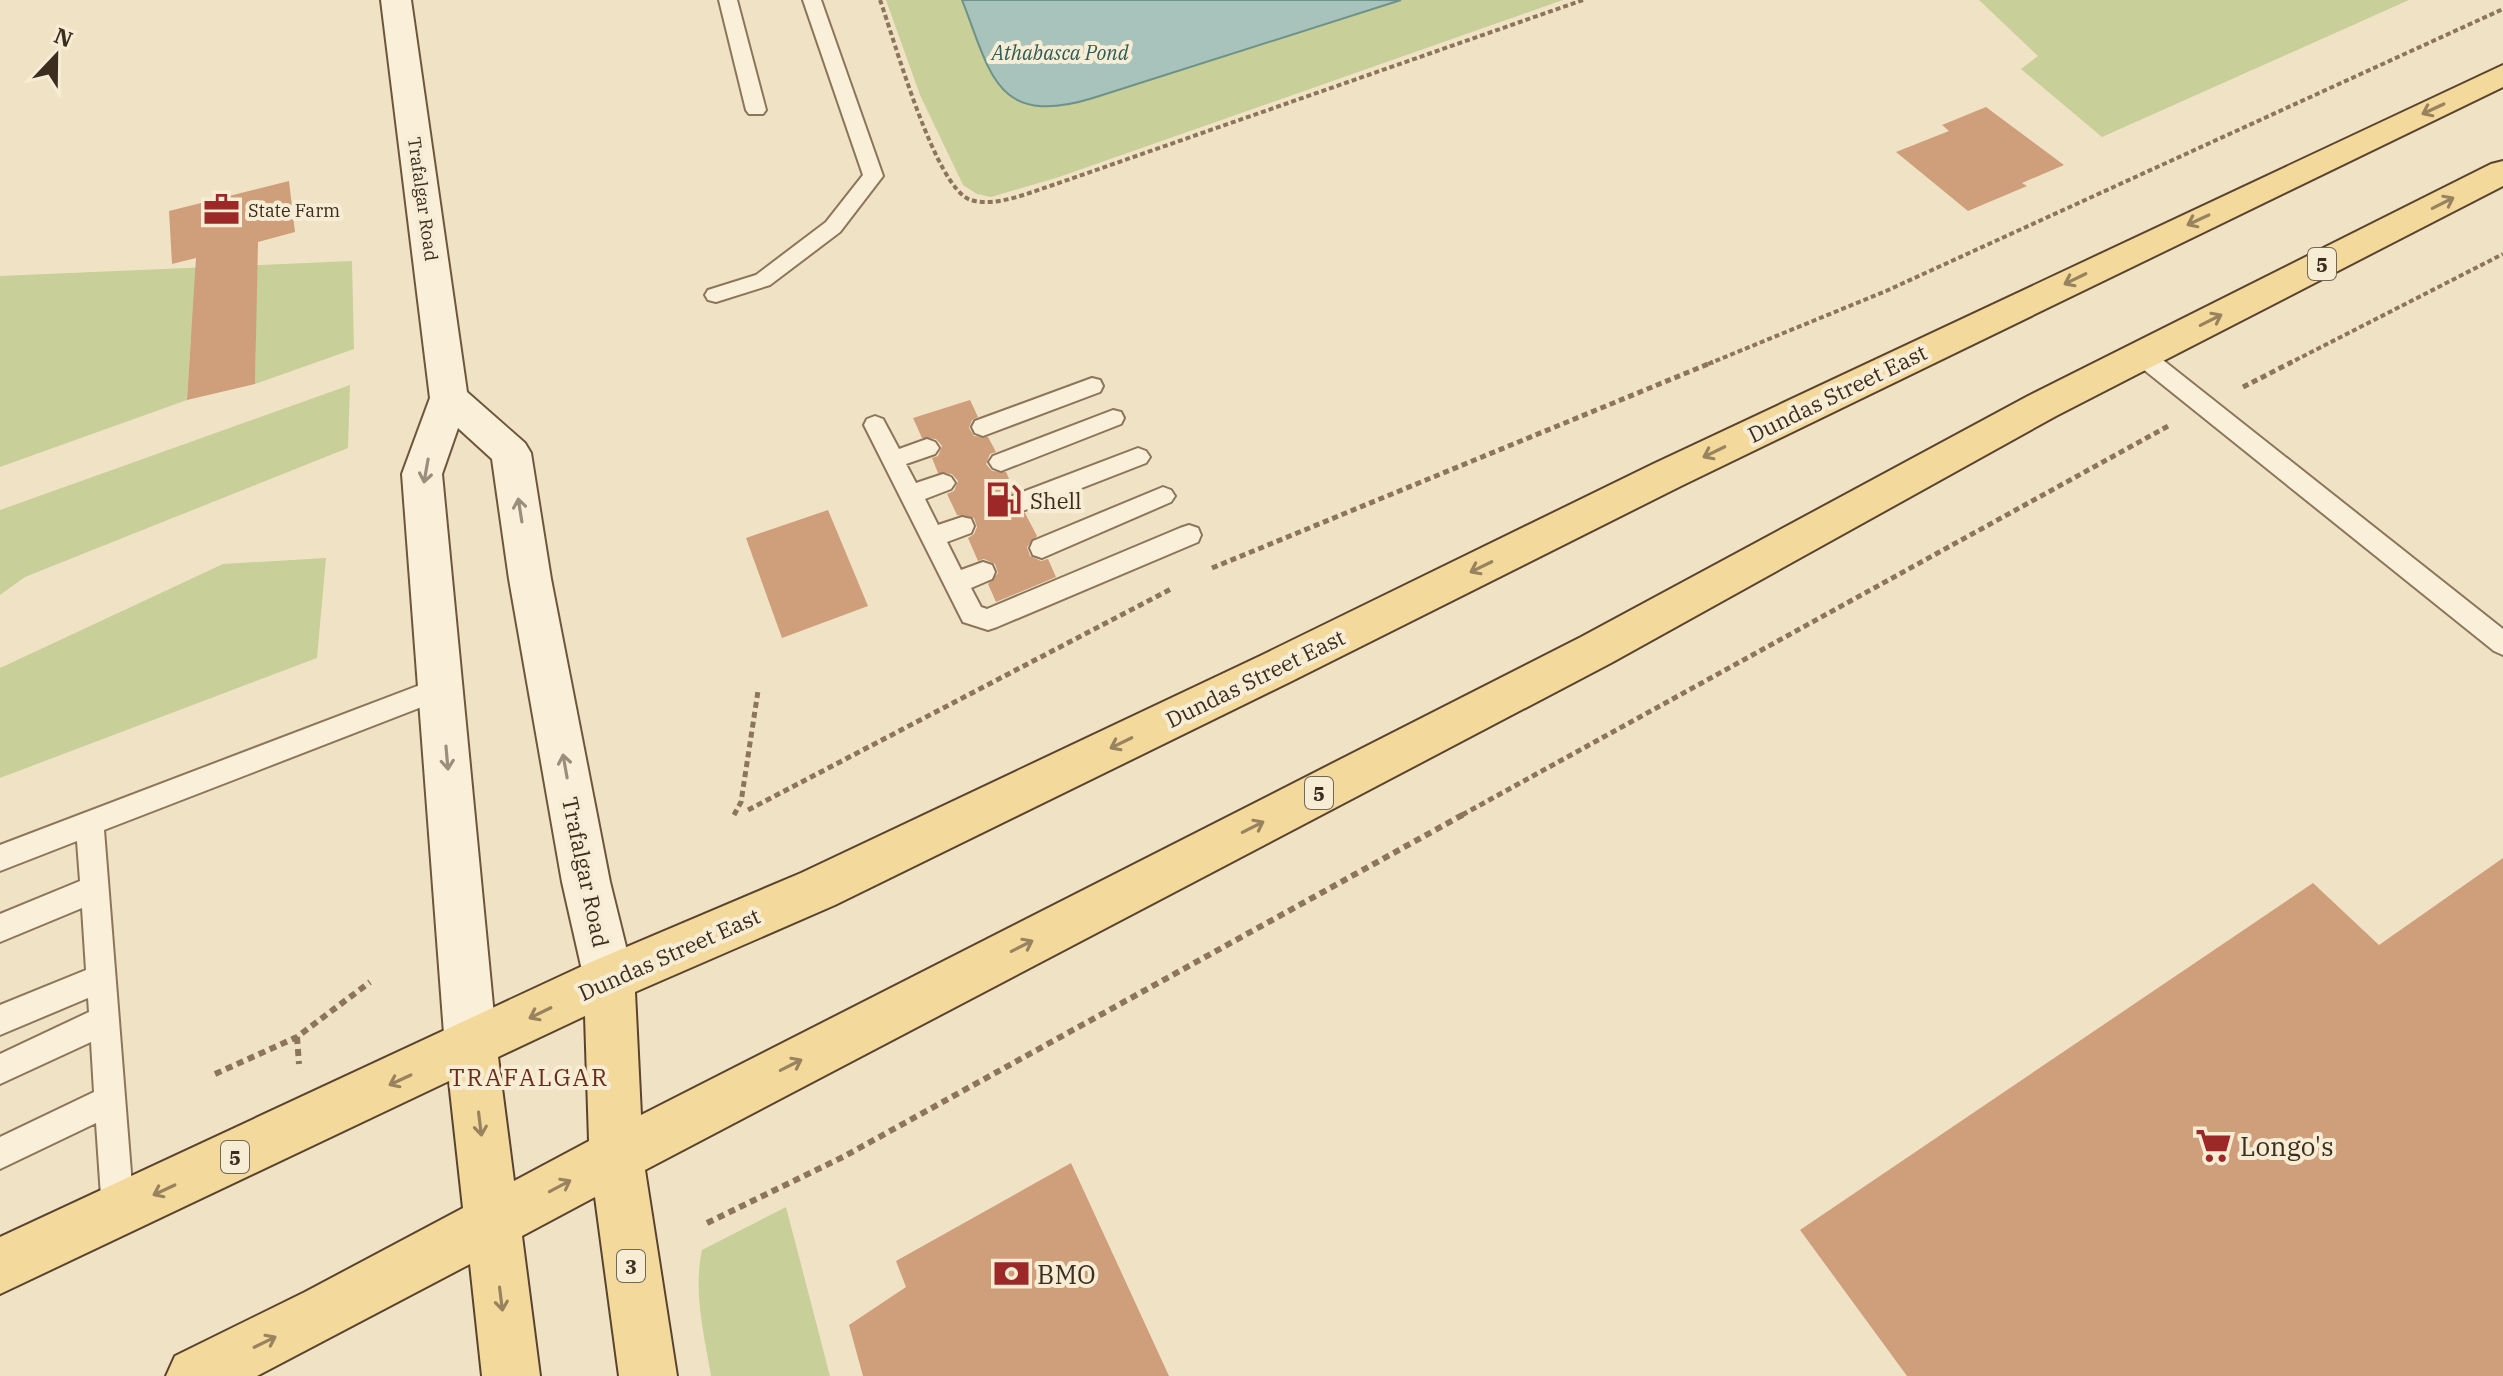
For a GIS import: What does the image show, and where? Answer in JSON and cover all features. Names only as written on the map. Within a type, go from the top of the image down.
[{"type":"main road","name":"Trafalgar Road","points":[[396,0],[449,398],[422,474],[471,1047],[511,1376]]},
{"type":"main road","name":"Dundas Street East","points":[[0,1266],[471,1047],[609,979],[861,868],[1275,669],[1681,468],[2503,75]]},
{"type":"main road","name":"5","points":[[195,1376],[325,1312],[616,1156],[1596,650],[2141,355],[2503,172]]},
{"type":"main road","name":"Trafalgar Road","points":[[449,398],[511,453],[530,579],[586,882],[609,979],[616,1156],[648,1376]]},
{"type":"lane","points":[[728,0],[756,110]]},
{"type":"lane","points":[[716,295],[763,280],[775,271],[833,227],[873,176],[812,0]]},
{"type":"lane","points":[[2141,355],[2503,644]]},
{"type":"lane","points":[[983,427],[1092,386]]},
{"type":"lane","points":[[1001,462],[1113,418]]},
{"type":"lane","points":[[875,425],[972,615],[988,620],[1189,535]]},
{"type":"lane","points":[[891,460],[927,448]]},
{"type":"lane","points":[[1020,503],[1138,457]]},
{"type":"lane","points":[[910,495],[943,483]]},
{"type":"lane","points":[[1042,548],[1163,496]]},
{"type":"lane","points":[[932,538],[962,526]]},
{"type":"lane","points":[[956,583],[983,572]]},
{"type":"lane","points":[[0,858],[441,688]]},
{"type":"lane","points":[[90,823],[118,1211]]},
{"type":"lane","points":[[0,928],[94,889]]},
{"type":"lane","points":[[0,1020],[100,979]]},
{"type":"lane","points":[[1,1069],[103,1021]]},
{"type":"lane","points":[[0,1153],[108,1101]]},
{"type":"path","points":[[880,0],[893,29],[912,98],[946,171],[966,199],[987,204],[1095,170],[1583,0]]},
{"type":"path","points":[[1210,568],[1886,291],[2503,9]]},
{"type":"path","points":[[707,1223],[843,1157],[2205,406],[2503,254]]},
{"type":"path","points":[[748,810],[1182,583]]},
{"type":"path","points":[[734,815],[741,802],[758,691]]},
{"type":"path","points":[[215,1074],[297,1037],[370,982]]},
{"type":"path","points":[[297,1037],[299,1064]]},
{"type":"green space","points":[[886,0],[962,0],[990,71],[1002,88],[1016,99],[1035,106],[1060,105],[1093,98],[1401,0],[1563,0],[1059,177],[991,197],[977,194],[963,185],[920,95]]},
{"type":"green space","points":[[1979,0],[2409,0],[2102,137],[2021,69],[2038,56]]},
{"type":"green space","points":[[352,261],[354,349],[255,384],[256,322],[191,336],[187,400],[0,467],[0,276]]},
{"type":"green space","points":[[350,385],[348,448],[25,577],[0,595],[0,510]]},
{"type":"green space","points":[[326,558],[317,658],[0,778],[0,668],[223,564]]},
{"type":"green space","points":[[786,1207],[830,1376],[711,1376],[699,1297],[702,1250]]},
{"type":"water","name":"Athabasca Pond","points":[[962,0],[1401,0],[1093,98],[1060,105],[1035,106],[1016,99],[1002,88],[990,71]]},
{"type":"building","points":[[1986,107],[2064,165],[2022,183],[2027,186],[1968,211],[1896,152],[1949,131],[1942,125]]},
{"type":"building","points":[[289,181],[295,232],[258,242],[255,384],[187,400],[196,258],[172,264],[169,211]]},
{"type":"building","points":[[970,400],[978,417],[972,420],[969,428],[974,436],[988,437],[996,452],[990,454],[986,464],[992,471],[1006,472],[1015,492],[1009,495],[1005,504],[1011,513],[1025,513],[1037,536],[1027,547],[1030,556],[1041,561],[1048,559],[1056,577],[996,602],[988,584],[998,573],[995,564],[984,559],[978,561],[968,538],[977,527],[974,518],[957,515],[947,494],[954,491],[958,481],[952,474],[938,473],[932,458],[938,456],[942,446],[936,439],[922,438],[913,418]]},
{"type":"building","points":[[828,510],[868,606],[782,638],[746,538]]},
{"type":"building","name":"Longo's","points":[[2503,858],[2503,1376],[1907,1376],[1800,1230],[2313,883],[2379,945]]},
{"type":"building","name":"BMO","points":[[1071,1163],[1169,1376],[863,1376],[849,1325],[906,1287],[896,1261]]},
{"type":"place","name":"State Farm","points":[[222,210]]},
{"type":"place","name":"Shell","points":[[1004,500]]},
{"type":"place","name":"Longo's","points":[[2214,1146]]},
{"type":"place","name":"BMO","points":[[1011,1274]]},
{"type":"district","name":"TRAFALGAR","points":[[529,1077]]}]
